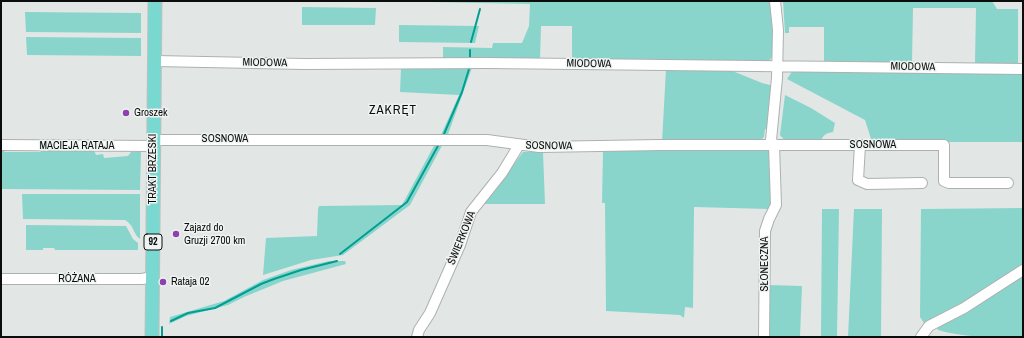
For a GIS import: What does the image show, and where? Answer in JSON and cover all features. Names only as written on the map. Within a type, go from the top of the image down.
[{"type":"main road","name":"TRAKT BRZESKI","points":[[152,337],[155,1]]},
{"type":"street","name":"SŁONECZNA","points":[[764,337],[765,231],[776,205],[774,145],[771,140],[777,66],[778,30],[775,1]]},
{"type":"street","name":"MIODOWA","points":[[154,61],[304,64],[486,63],[1023,69]]},
{"type":"street","name":"SOSNOWA","points":[[154,143],[487,140],[539,147],[660,145],[944,145],[944,181],[949,183],[1008,183]]},
{"type":"street","name":"MACIEJA RATAJA","points":[[1,145],[154,143]]},
{"type":"street","name":"ŚWIERKOWA","points":[[417,337],[419,330],[430,313],[460,245],[471,212],[502,173],[519,145]]},
{"type":"street","points":[[860,145],[858,180],[867,184],[922,183]]},
{"type":"street","points":[[921,337],[929,326],[964,308],[1023,270]]},
{"type":"street","name":"RÓŻANA","points":[[1,279],[152,278]]},
{"type":"shaded area","points":[[379,1],[772,1],[772,57],[769,61],[572,59],[572,26],[541,26],[540,59],[443,58],[443,47],[492,48],[493,43],[522,43],[529,26],[530,4]]},
{"type":"shaded area","points":[[783,1],[992,1],[997,9],[1018,9],[1018,64],[975,63],[976,8],[913,8],[912,63],[824,61],[824,27],[789,27],[789,33],[785,33]]},
{"type":"shaded area","points":[[302,7],[376,8],[375,25],[302,25]]},
{"type":"shaded area","points":[[25,12],[141,13],[141,33],[26,32]]},
{"type":"shaded area","points":[[399,25],[479,26],[475,43],[399,42]]},
{"type":"shaded area","points":[[26,37],[141,38],[141,56],[27,55]]},
{"type":"shaded area","points":[[401,68],[472,68],[447,137],[440,137],[459,95],[400,92]]},
{"type":"shaded area","points":[[666,69],[730,70],[762,83],[774,86],[769,130],[765,129],[764,137],[760,141],[662,142]]},
{"type":"shaded area","points":[[793,70],[1023,73],[1023,142],[872,142],[865,120],[787,79]]},
{"type":"shaded area","points":[[785,95],[811,108],[835,123],[833,132],[825,135],[821,141],[786,142],[780,135]]},
{"type":"shaded area","points":[[436,142],[444,142],[410,205],[343,255],[311,260],[263,275],[266,238],[317,236],[319,206],[402,205]]},
{"type":"shaded area","points":[[1,148],[5,152],[40,152],[44,148],[93,148],[96,155],[103,154],[104,158],[128,156],[131,152],[141,151],[140,190],[1,189]]},
{"type":"shaded area","points":[[769,149],[772,198],[769,209],[694,207],[693,308],[685,307],[684,318],[680,315],[606,311],[605,203],[602,203],[603,151]]},
{"type":"shaded area","points":[[523,152],[543,152],[545,204],[484,204]]},
{"type":"shaded area","points":[[22,194],[140,194],[140,239],[125,220],[23,219]]},
{"type":"shaded area","points":[[1023,208],[1023,337],[980,336],[948,333],[938,330],[933,319],[926,325],[920,317],[921,209]]},
{"type":"shaded area","points":[[822,209],[839,209],[837,337],[821,337]]},
{"type":"shaded area","points":[[854,209],[882,209],[881,337],[848,337]]},
{"type":"shaded area","points":[[26,225],[126,226],[133,239],[138,243],[138,250],[55,250],[54,248],[43,248],[43,250],[26,250]]},
{"type":"shaded area","points":[[329,261],[345,261],[346,264],[283,281],[228,305],[186,316],[169,324],[170,317],[224,301],[263,280],[291,270]]},
{"type":"shaded area","points":[[768,285],[802,286],[800,337],[767,337]]},
{"type":"waterway","points":[[471,42],[480,9]]},
{"type":"waterway","points":[[470,50],[470,57]]},
{"type":"waterway","points":[[444,134],[462,92],[469,69]]},
{"type":"waterway","points":[[340,254],[407,202],[439,144]]},
{"type":"waterway","points":[[171,321],[188,313],[215,308],[261,284],[274,279],[301,270],[337,261]]},
{"type":"waterway","points":[[162,327],[162,337]]},
{"type":"place","name":"Groszek","points":[[126,113]]},
{"type":"place","name":"Zajazd do Gruzji 2700 km","points":[[176,234]]},
{"type":"place","name":"Rataja 02","points":[[163,282]]},
{"type":"district","name":"ZAKRĘT","points":[[393,111]]}]
